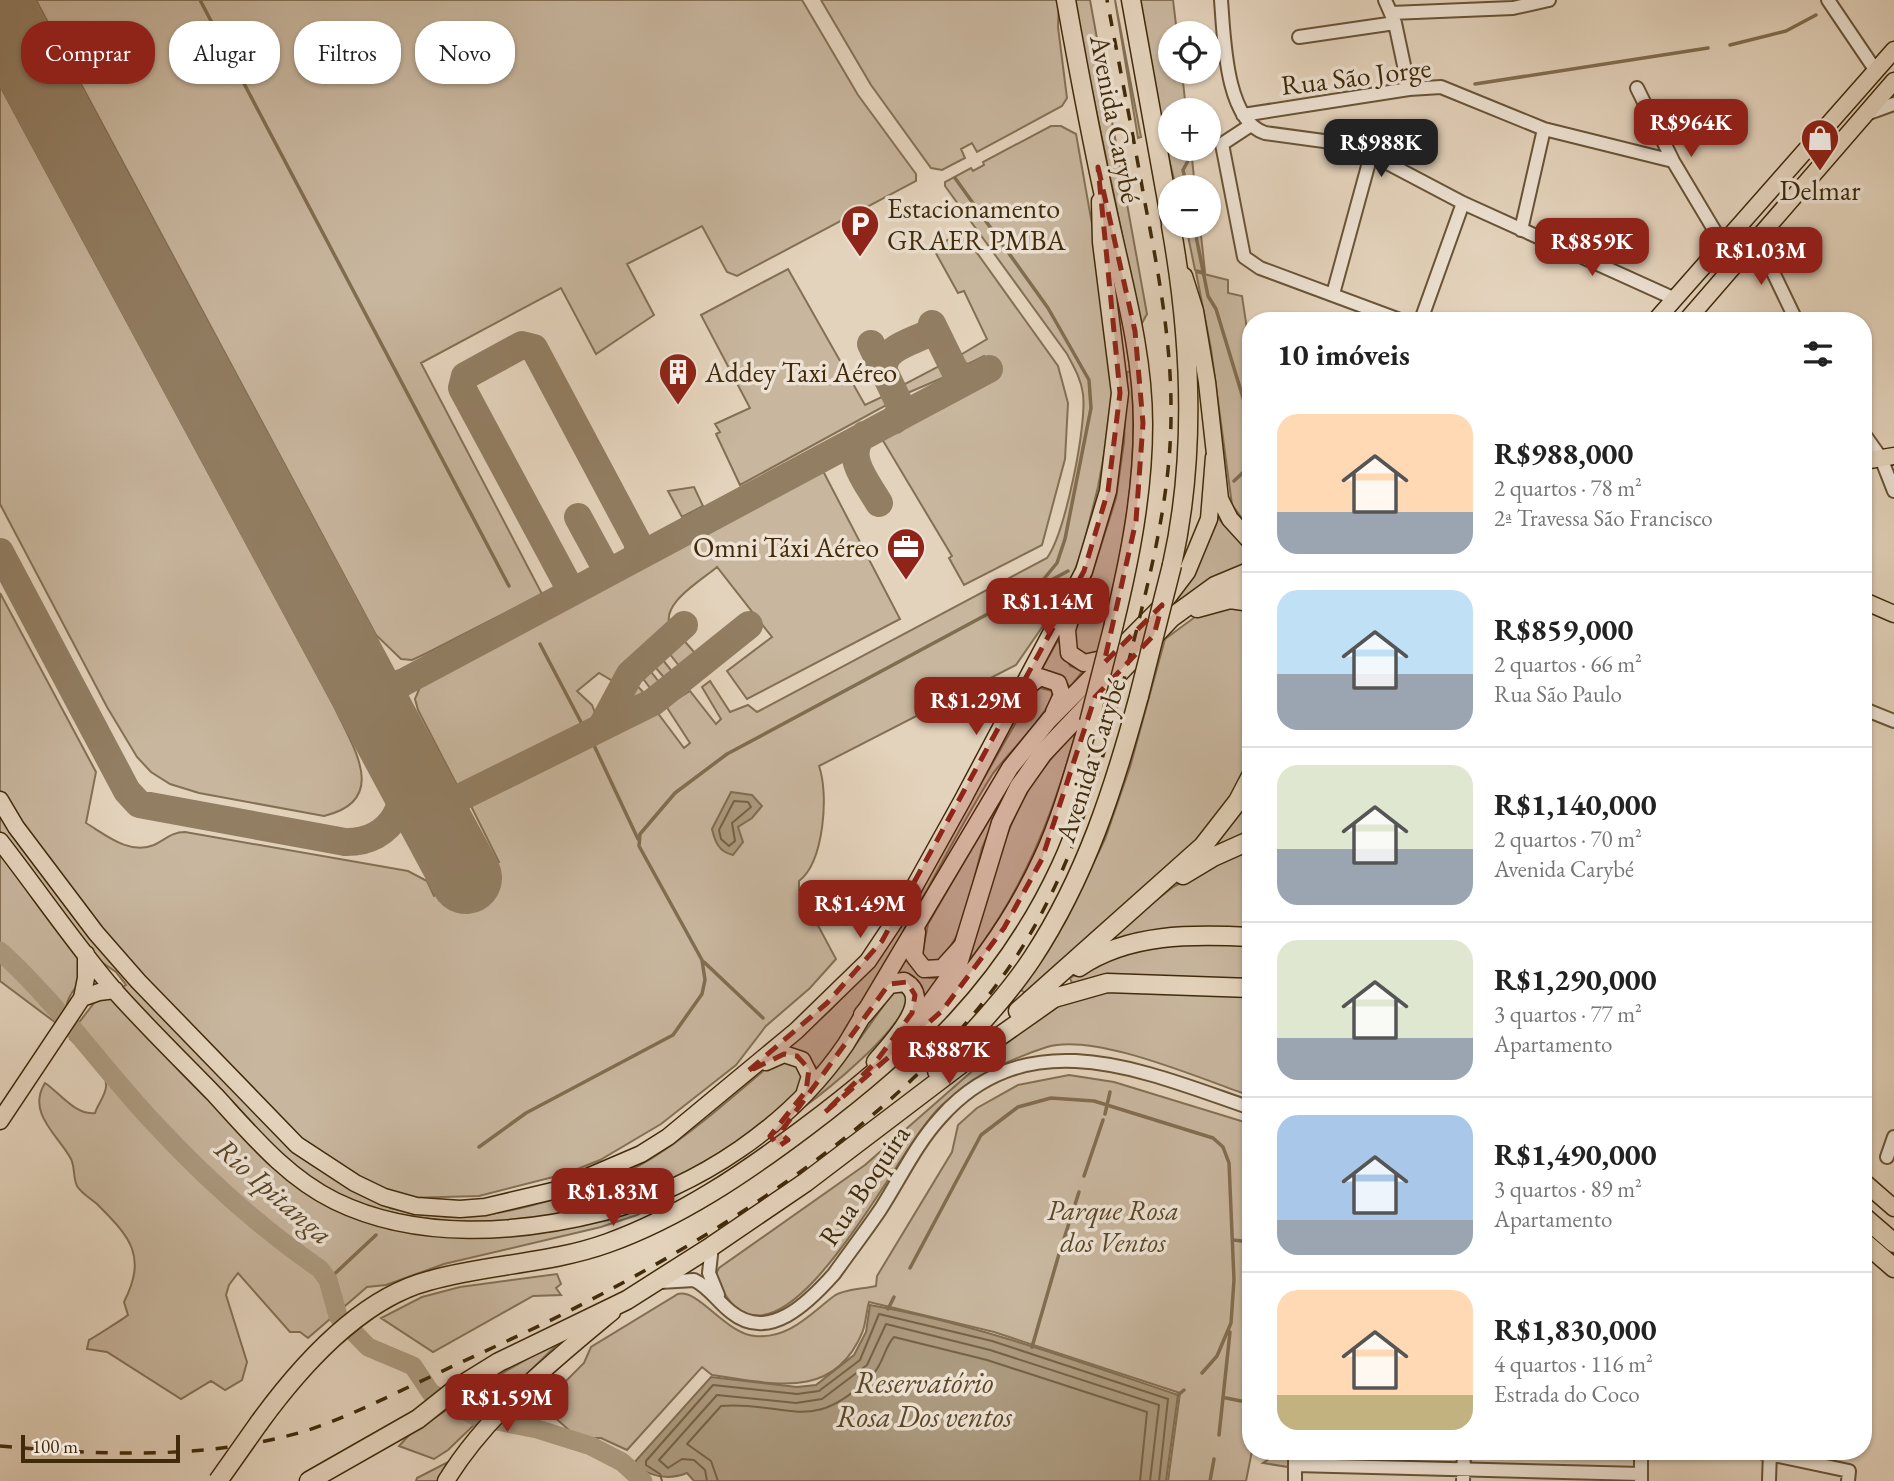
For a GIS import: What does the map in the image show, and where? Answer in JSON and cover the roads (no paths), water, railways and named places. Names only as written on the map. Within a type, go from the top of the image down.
[{"type":"highway","name":"Avenida Carybé","points":[[824,1113],[890,1061],[958,992],[1018,905],[1054,831],[1088,722],[1114,624],[1136,521],[1143,413],[1135,331],[1098,167],[1066,0]]},
{"type":"highway","name":"Avenida Carybé","points":[[1131,0],[1162,175]]},
{"type":"highway","name":"Avenida Carybé","points":[[886,1119],[963,1043],[1039,947],[1090,851],[1120,768],[1172,565],[1185,500],[1189,433],[1186,336],[1173,238]]},
{"type":"highway","points":[[890,1061],[957,967],[992,846],[1019,787],[1043,754],[1144,645],[1202,594],[1242,575]]},
{"type":"highway","points":[[1144,645],[1197,608],[1226,592],[1242,587]]},
{"type":"highway","points":[[1197,608],[1230,599],[1242,601]]},
{"type":"highway","points":[[973,1055],[1213,835],[1242,790]]},
{"type":"highway","points":[[1147,898],[1213,857],[1242,844]]},
{"type":"highway","points":[[1030,1001],[1093,958],[1118,947],[1187,936],[1242,937]]},
{"type":"highway","points":[[218,1481],[290,1380],[362,1314],[394,1294],[426,1281],[579,1252],[625,1236],[721,1187],[824,1113],[858,1082],[892,1042],[915,1007],[913,989],[904,982],[889,984],[863,1015]]},
{"type":"highway","points":[[309,1481],[418,1419],[457,1388],[499,1362],[627,1300],[712,1246],[806,1182],[886,1119],[1055,998],[1082,988],[1125,982],[1242,988]]},
{"type":"highway","points":[[1872,1224],[1894,1243]]},
{"type":"highway","points":[[1872,1249],[1894,1268]]},
{"type":"main road","points":[[1663,312],[1894,50]]},
{"type":"main road","points":[[1694,312],[1894,81]]},
{"type":"main road","points":[[1098,167],[1101,242],[1120,393],[1110,479],[1095,543],[1070,619],[1067,646],[1073,659],[1084,663],[1097,662],[1112,655]]},
{"type":"main road","points":[[1175,249],[1195,311],[1223,507],[1242,531]]},
{"type":"main road","points":[[0,841],[115,990],[278,1161],[336,1201],[391,1220],[424,1226],[524,1227],[616,1209],[668,1189],[749,1142],[797,1102],[827,1070],[863,1015],[1010,768],[1049,720],[1159,609],[1178,586],[1196,554],[1209,519],[1214,457]]},
{"type":"main road","points":[[0,800],[16,827],[88,922],[138,981],[298,1145],[330,1168],[384,1196],[416,1206],[472,1208],[523,1198],[590,1179],[631,1160],[668,1137],[827,1003],[868,961],[898,916],[1022,691],[1078,583],[1095,543]]},
{"type":"main road","points":[[1872,604],[1894,614]]},
{"type":"main road","points":[[1022,691],[1040,677],[1058,683],[1061,700],[1049,720]]},
{"type":"main road","points":[[925,909],[914,945],[914,956],[919,966],[930,971],[942,968],[953,958],[973,918]]},
{"type":"main road","points":[[0,1121],[80,1001],[86,978],[86,954]]},
{"type":"main road","points":[[80,1001],[99,992],[115,990]]},
{"type":"main road","points":[[747,1072],[778,1056],[797,1056],[806,1064],[810,1076],[806,1091],[797,1102]]},
{"type":"main road","points":[[1872,1189],[1894,1208]]},
{"type":"main road","points":[[446,1481],[467,1445],[563,1354],[627,1300]]},
{"type":"street","points":[[1221,0],[1233,89],[1247,120],[1265,133],[1346,143],[1463,203],[1675,299]]},
{"type":"street","points":[[1385,0],[1393,18],[1409,89]]},
{"type":"street","points":[[1299,37],[1393,18],[1513,8],[1549,0]]},
{"type":"street","points":[[1828,0],[1876,71]]},
{"type":"street","name":"Rua São Jorge","points":[[1247,120],[1409,89],[1441,87],[1544,129],[1673,161]]},
{"type":"street","points":[[1637,88],[1673,161],[1722,243]]},
{"type":"street","points":[[1866,114],[1894,104]]},
{"type":"street","points":[[1247,120],[1222,144],[1242,253],[1254,265],[1379,312]]},
{"type":"street","points":[[1521,230],[1544,129]]},
{"type":"street","points":[[1333,294],[1371,155]]},
{"type":"street","points":[[1424,312],[1463,203]]},
{"type":"street","points":[[1757,239],[1792,312]]},
{"type":"street","points":[[1872,443],[1887,457],[1894,491]]},
{"type":"street","points":[[1872,712],[1894,721]]},
{"type":"street","name":"Rua Boquira","points":[[653,1283],[694,1280],[738,1317],[760,1323],[779,1320],[799,1308],[834,1274],[940,1117],[972,1089],[1004,1071],[1047,1060],[1091,1061],[1170,1080],[1242,1105]]},
{"type":"street","points":[[1887,1157],[1894,1137]]},
{"type":"street","points":[[712,1246],[710,1278],[723,1305]]},
{"type":"street","points":[[1295,1460],[1295,1481]]},
{"type":"street","points":[[1463,1481],[1464,1460]]},
{"type":"street","points":[[1769,1481],[1770,1460]]},
{"type":"street","points":[[1801,1460],[1849,1471],[1848,1481]]},
{"type":"street","points":[[1295,1465],[1464,1467],[1641,1477]]},
{"type":"water","points":[[731,792],[752,795],[762,806],[752,818],[738,827],[743,842],[733,855],[718,846],[712,829]]},
{"type":"water","name":"Reservatório Rosa Dos ventos","points":[[870,1305],[987,1333],[1178,1395],[1166,1481],[694,1481],[687,1473],[673,1477],[659,1476],[632,1465],[711,1377],[797,1387],[816,1385],[854,1355],[866,1332]]},
{"type":"waterway","points":[[200,0],[509,586]]},
{"type":"waterway","points":[[1730,45],[1786,31],[1816,15]]},
{"type":"waterway","points":[[1475,84],[1708,48]]},
{"type":"waterway","points":[[1184,175],[1183,170],[1188,161]]},
{"type":"waterway","points":[[955,178],[1048,308],[1089,380],[1091,408],[1065,539],[1057,563],[1038,586]]},
{"type":"waterway","points":[[1196,238],[1208,296],[1216,309],[1242,394]]},
{"type":"waterway","points":[[1234,481],[1242,473]]},
{"type":"waterway","points":[[479,1147],[526,1113],[673,1035],[702,994],[705,980],[702,960],[639,846],[640,834],[675,793],[727,754],[1068,571]]},
{"type":"waterway","points":[[540,644],[582,724]]},
{"type":"waterway","points":[[591,739],[638,839]]},
{"type":"waterway","name":"Rio Ipitanga","points":[[0,951],[41,992],[133,1100],[192,1162],[232,1200],[320,1269],[328,1280],[338,1316],[368,1347],[413,1366],[431,1393],[477,1417],[537,1429],[591,1446],[622,1462],[643,1481]]},
{"type":"waterway","points":[[704,962],[763,1018]]},
{"type":"waterway","points":[[1105,1114],[1110,1092]]},
{"type":"waterway","points":[[910,1268],[981,1135],[1018,1107],[1051,1098],[1094,1101],[1213,1138],[1223,1147],[1229,1163],[1234,1280],[1231,1323],[1217,1356],[1202,1373]]},
{"type":"waterway","points":[[1084,1176],[1103,1120]]},
{"type":"waterway","points":[[1062,1245],[1079,1192]]},
{"type":"waterway","points":[[328,1280],[376,1235]]},
{"type":"waterway","points":[[1233,1240],[1242,1241]]},
{"type":"waterway","points":[[1032,1347],[1059,1254]]},
{"type":"waterway","points":[[888,1309],[894,1297]]},
{"type":"waterway","points":[[1219,1435],[1230,1332]]},
{"type":"waterway","points":[[1178,1395],[1184,1390]]},
{"type":"waterway","points":[[1226,1398],[1241,1401]]},
{"type":"waterway","points":[[1210,1481],[1214,1459]]},
{"type":"railway","points":[[0,1446],[114,1453],[228,1447],[302,1432],[384,1399],[634,1277],[768,1195],[833,1147],[894,1096],[950,1041],[998,982],[1038,920],[1054,889],[1091,795],[1144,601],[1168,473],[1171,408],[1163,305],[1107,0]]},
{"type":"place","name":"Delmar","points":[[1820,172]]},
{"type":"place","name":"Estacionamento GRAER PMBA","points":[[860,258]]},
{"type":"place","name":"Addey Taxi Aéreo","points":[[678,406]]},
{"type":"place","name":"Omni Táxi Aéreo","points":[[906,581]]},
{"type":"park label","name":"Parque Rosa dos Ventos","points":[[1113,1226]]}]
